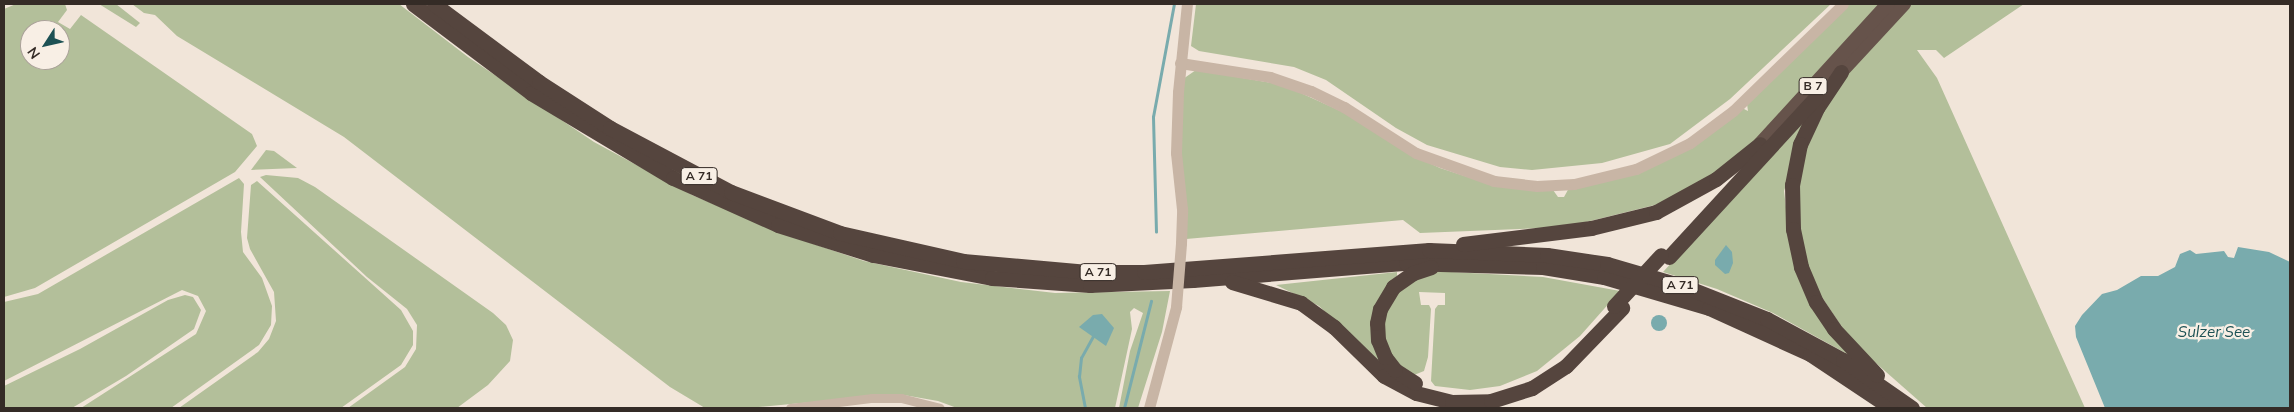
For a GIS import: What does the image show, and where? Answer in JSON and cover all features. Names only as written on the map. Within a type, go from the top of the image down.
[{"type":"highway","name":"A 71","points":[[413,4],[473,52],[604,139],[673,178],[778,225],[872,255],[992,278],[1090,285],[1445,262],[1543,267],[1604,277],[1673,295],[1760,330],[1810,354],[1895,403],[1912,408]]},
{"type":"highway","name":"A 71","points":[[434,4],[539,82],[610,128],[680,167],[784,213],[897,248],[962,261],[1088,272],[1144,272],[1429,250],[1547,255],[1607,264],[1669,281],[1767,319],[1843,360],[1895,403]]},
{"type":"highway","name":"B 7","points":[[1760,144],[1888,4]]},
{"type":"highway","name":"B 7","points":[[1841,72],[1904,4]]},
{"type":"highway","points":[[1218,278],[1269,291],[1301,304],[1334,327],[1384,376],[1410,391],[1452,402],[1491,401],[1532,388],[1579,354],[1618,307],[1665,256],[1841,72]]},
{"type":"highway","points":[[1841,72],[1814,113],[1800,144],[1791,194],[1794,239],[1808,285],[1825,316],[1895,403]]},
{"type":"highway","points":[[1429,250],[1492,238],[1591,228],[1656,212],[1702,189],[1760,144]]},
{"type":"highway","points":[[1665,256],[1760,144]]},
{"type":"highway","points":[[1445,262],[1413,273],[1393,286],[1380,309],[1377,323],[1382,348],[1395,370],[1407,379],[1437,391],[1482,393],[1529,381],[1562,359],[1618,307]]},
{"type":"street","points":[[1148,408],[1176,307],[1182,209],[1176,153],[1180,64],[1187,4]]},
{"type":"street","points":[[1180,64],[1270,77],[1311,91],[1344,108],[1416,153],[1494,181],[1537,186],[1574,184],[1636,169],[1690,143],[1733,110],[1843,4]]},
{"type":"street","points":[[790,408],[882,398],[901,398],[940,408]]},
{"type":"green space","points":[[16,4],[65,4],[67,10],[60,20],[20,20],[20,70],[70,70],[70,29],[81,15],[252,134],[257,146],[235,172],[35,288],[4,297],[4,9]]},
{"type":"green space","points":[[99,4],[116,4],[140,23],[136,27]]},
{"type":"green space","points":[[132,4],[399,4],[468,57],[594,142],[692,195],[787,235],[864,261],[961,282],[1055,293],[1170,291],[1162,332],[1138,408],[1119,408],[1130,351],[1143,313],[1134,308],[1130,312],[1132,329],[1115,408],[957,408],[938,401],[898,394],[748,408],[705,408],[670,387],[344,137],[177,36],[155,15],[144,13]]},
{"type":"green space","points":[[1196,4],[1831,4],[1730,99],[1670,144],[1602,163],[1532,170],[1500,167],[1427,145],[1396,128],[1326,80],[1294,67],[1199,51],[1191,46]]},
{"type":"green space","points":[[1848,4],[1883,4],[1740,156],[1671,201],[1566,227],[1420,233],[1403,220],[1186,239],[1180,170],[1183,79],[1196,70],[1283,85],[1345,113],[1414,156],[1440,168],[1483,182],[1553,190],[1558,197],[1564,197],[1569,188],[1631,175],[1742,108],[1748,111],[1747,104]]},
{"type":"green space","points":[[1909,4],[2024,4],[1944,58],[1936,50],[1917,50],[1937,78],[2085,408],[1927,408],[1852,342],[1811,281],[1796,212],[1803,152],[1835,87]]},
{"type":"green space","points":[[1812,109],[1784,191],[1790,240],[1851,356],[1773,313],[1717,289],[1663,272]]},
{"type":"green space","points":[[266,150],[274,151],[297,168],[251,170]]},
{"type":"green space","points":[[266,175],[298,178],[315,187],[493,313],[506,325],[513,340],[510,361],[488,385],[457,408],[348,408],[405,367],[416,349],[417,325],[407,309],[367,277],[260,177]]},
{"type":"green space","points":[[239,178],[244,184],[241,232],[243,252],[262,278],[272,306],[271,325],[259,345],[171,408],[81,408],[196,334],[206,311],[198,296],[182,290],[4,381],[4,302],[38,294]]},
{"type":"green space","points":[[257,181],[401,310],[413,331],[413,345],[401,365],[341,408],[179,408],[258,352],[269,339],[276,321],[274,292],[250,249],[247,238],[251,185]]},
{"type":"green space","points":[[1433,271],[1543,277],[1620,291],[1580,336],[1537,371],[1500,386],[1470,390],[1435,386],[1431,381],[1435,309],[1438,305],[1445,305],[1445,293],[1419,292],[1421,305],[1429,305],[1431,309],[1428,357],[1424,371],[1409,377],[1388,356],[1381,323],[1397,289]]},
{"type":"green space","points":[[1397,272],[1397,276],[1387,285],[1381,365],[1319,306],[1276,285]]},
{"type":"green space","points":[[185,295],[193,297],[201,310],[194,329],[126,376],[72,408],[4,408],[4,386],[80,349],[168,300]]},
{"type":"water","points":[[1726,245],[1732,252],[1733,263],[1729,273],[1725,274],[1715,265],[1715,260]]},
{"type":"water","name":"Sulzer See","points":[[2238,247],[2269,252],[2290,262],[2290,408],[2105,408],[2076,337],[2075,326],[2082,315],[2102,294],[2117,290],[2141,276],[2158,276],[2175,267],[2180,254],[2190,250],[2196,254],[2224,251],[2228,257],[2234,258]]},
{"type":"water","points":[[1102,314],[1114,328],[1106,346],[1079,327],[1093,315]]},
{"type":"water","points":[[1656,315],[1662,315],[1667,320],[1665,329],[1656,331],[1651,326],[1651,320]]},
{"type":"waterway","points":[[1156,232],[1153,117],[1174,4]]},
{"type":"waterway","points":[[1124,408],[1151,301]]},
{"type":"waterway","points":[[1085,408],[1079,377],[1081,358],[1093,336]]}]
